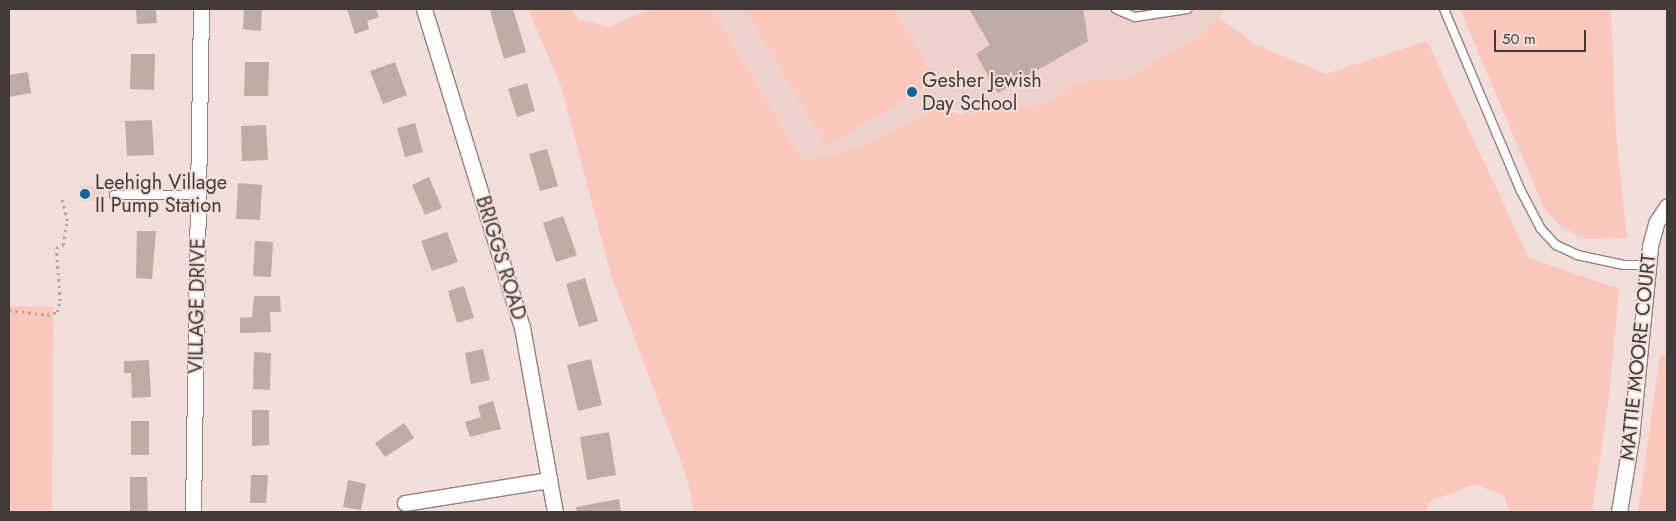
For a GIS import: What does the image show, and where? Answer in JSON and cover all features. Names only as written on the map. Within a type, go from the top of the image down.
[{"type":"street","name":"VILLAGE DRIVE","points":[[193,512],[201,9]]},
{"type":"street","name":"BRIGGS ROAD","points":[[424,9],[522,327],[555,512]]},
{"type":"street","name":"MATTIE MOORE COURT","points":[[1618,512],[1631,438],[1647,265],[1653,231],[1667,206]]},
{"type":"street","points":[[405,504],[549,480]]},
{"type":"lane","points":[[1116,9],[1135,17],[1187,9]]},
{"type":"lane","points":[[1444,9],[1521,191],[1541,229],[1556,245],[1577,255],[1624,265],[1647,265]]},
{"type":"lane","points":[[114,195],[198,195]]},
{"type":"path","points":[[9,310],[47,315],[57,312],[60,301],[56,248],[63,245],[67,221],[62,200]]},
{"type":"shaded area","points":[[528,9],[572,9],[578,19],[609,27],[651,9],[712,9],[803,161],[856,149],[940,107],[962,115],[1050,103],[1076,82],[1125,79],[1201,35],[1218,17],[1256,45],[1326,74],[1427,41],[1529,258],[1619,289],[1609,398],[1592,512],[1509,512],[1504,496],[1475,484],[1429,502],[1426,512],[694,512],[687,478],[611,275],[561,86]]},
{"type":"shaded area","name":"Gesher Jewish Day School","points":[[712,9],[1226,9],[1201,35],[1125,79],[1076,82],[1050,103],[962,115],[962,111],[940,107],[856,149],[803,161]]},
{"type":"shaded area","points":[[744,9],[894,9],[936,80],[826,146]]},
{"type":"shaded area","points":[[1460,9],[1611,9],[1616,135],[1627,238],[1586,239],[1560,226],[1544,208]]},
{"type":"shaded area","points":[[80,186],[104,186],[104,202],[80,201]]},
{"type":"shaded area","points":[[9,306],[53,307],[52,512],[9,512]]},
{"type":"shaded area","points":[[1660,355],[1667,355],[1667,512],[1638,512]]},
{"type":"building","points":[[136,9],[156,9],[157,23],[137,24]]},
{"type":"building","points":[[244,9],[262,9],[261,31],[243,29]]},
{"type":"building","points":[[347,9],[376,9],[379,17],[367,21],[369,29],[355,34]]},
{"type":"building","points":[[513,9],[526,52],[504,59],[490,11]]},
{"type":"building","points":[[969,9],[1083,9],[1088,41],[998,93],[976,54],[990,45]]},
{"type":"building","points":[[131,54],[155,54],[154,90],[130,89]]},
{"type":"building","points":[[245,62],[269,62],[268,96],[244,96]]},
{"type":"building","points":[[395,62],[407,95],[383,104],[370,71]]},
{"type":"building","points":[[28,72],[31,93],[9,97],[9,75]]},
{"type":"building","points":[[527,83],[535,111],[517,117],[508,89]]},
{"type":"building","points":[[152,120],[154,155],[127,156],[125,121]]},
{"type":"building","points":[[415,123],[423,152],[405,157],[397,128]]},
{"type":"building","points":[[266,125],[268,160],[242,161],[241,126]]},
{"type":"building","points":[[547,149],[558,186],[540,191],[529,154]]},
{"type":"building","points":[[429,177],[442,208],[425,215],[412,185]]},
{"type":"building","points":[[238,183],[262,185],[260,220],[236,219]]},
{"type":"building","points":[[563,216],[577,255],[556,262],[543,223]]},
{"type":"building","points":[[137,231],[156,231],[152,279],[136,278]]},
{"type":"building","points":[[447,232],[458,262],[432,271],[421,241]]},
{"type":"building","points":[[255,241],[273,242],[271,277],[253,276]]},
{"type":"building","points":[[585,278],[598,321],[579,327],[566,284]]},
{"type":"building","points":[[464,286],[474,318],[457,323],[448,291]]},
{"type":"building","points":[[254,296],[280,296],[281,312],[270,312],[271,332],[240,333],[240,318],[252,317]]},
{"type":"building","points":[[483,349],[490,380],[471,384],[465,353]]},
{"type":"building","points":[[254,352],[271,353],[270,390],[253,389]]},
{"type":"building","points":[[591,359],[602,405],[578,411],[567,365]]},
{"type":"building","points":[[149,360],[151,397],[132,398],[131,373],[124,373],[124,361]]},
{"type":"building","points":[[493,401],[501,429],[470,437],[465,422],[481,417],[478,406]]},
{"type":"building","points":[[252,410],[269,410],[269,445],[252,446]]},
{"type":"building","points":[[131,421],[149,421],[149,455],[131,455]]},
{"type":"building","points":[[404,423],[414,438],[385,457],[375,443]]},
{"type":"building","points":[[609,432],[616,475],[587,480],[580,437]]},
{"type":"building","points":[[251,475],[268,475],[266,503],[250,503]]},
{"type":"building","points":[[130,477],[147,477],[148,512],[130,512]]},
{"type":"building","points":[[348,480],[366,484],[361,510],[343,507]]},
{"type":"building","points":[[619,499],[621,512],[577,512],[576,507]]},
{"type":"place","name":"Gesher Jewish Day School","points":[[912,92]]},
{"type":"place","name":"Leehigh Village II Pump Station","points":[[85,194]]}]
